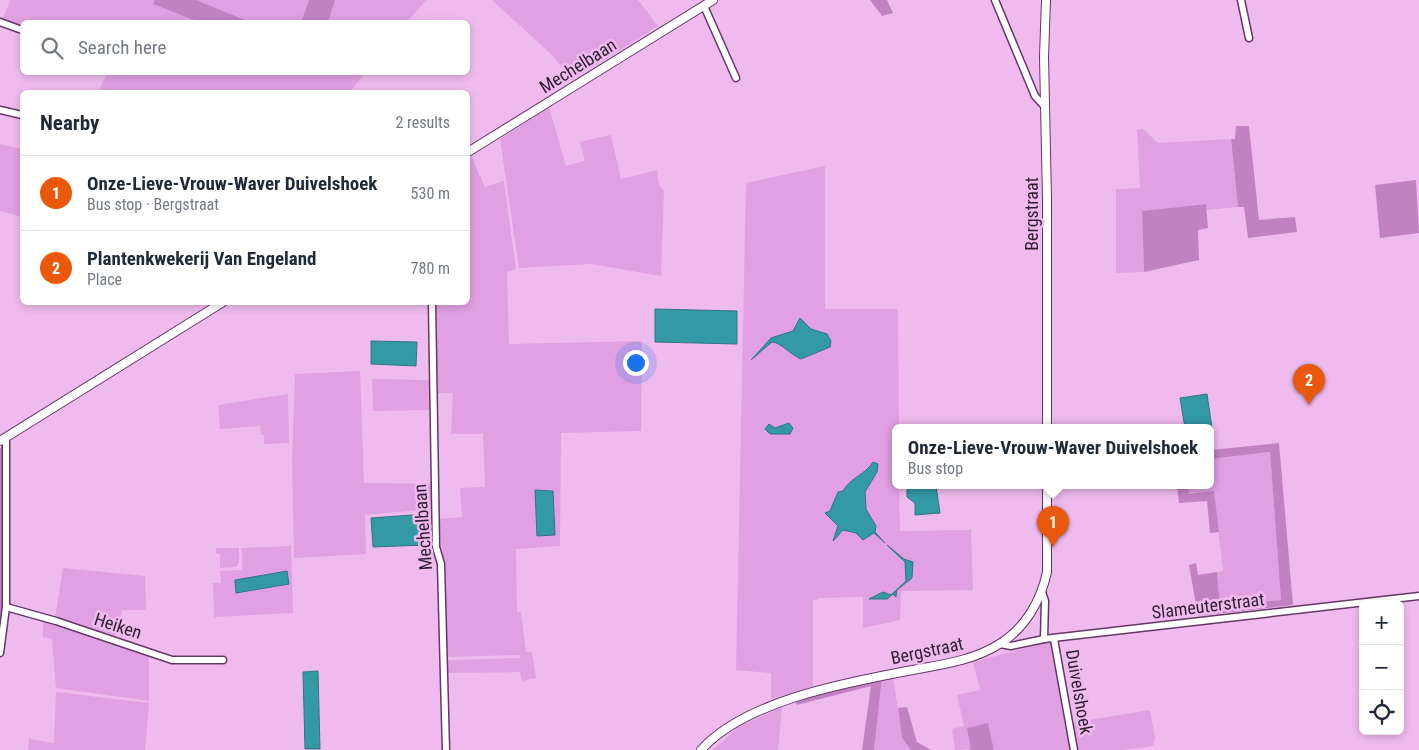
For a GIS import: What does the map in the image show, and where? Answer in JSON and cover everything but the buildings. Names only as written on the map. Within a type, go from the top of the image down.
[{"type":"street","name":"Mechelbaan","points":[[470,151],[714,0]]},
{"type":"street","points":[[995,0],[1032,89],[1045,107]]},
{"type":"street","name":"Bergstraat","points":[[1046,0],[1047,424]]},
{"type":"street","points":[[1241,0],[1249,38]]},
{"type":"street","points":[[704,6],[736,78]]},
{"type":"street","points":[[0,22],[20,29]]},
{"type":"street","points":[[0,110],[20,115]]},
{"type":"street","points":[[0,653],[6,607],[3,439],[218,305]]},
{"type":"street","name":"Mechelbaan","points":[[432,305],[436,547],[441,564],[446,750]]},
{"type":"street","name":"Bergstraat","points":[[701,750],[736,722],[776,704],[853,683],[965,659],[1000,644],[1022,625],[1042,592],[1047,572],[1047,489]]},
{"type":"street","points":[[1042,592],[1045,600],[1044,639]]},
{"type":"street","name":"Slameuterstraat","points":[[1000,644],[1011,646],[1044,639],[1419,596]]},
{"type":"street","name":"Heiken","points":[[6,607],[56,621],[172,660],[223,660]]},
{"type":"street","name":"Duivelshoek","points":[[1054,639],[1074,750]]},
{"type":"shaded area","points":[[11,0],[155,0],[154,4],[194,20],[20,20],[20,27],[1,21]]},
{"type":"shaded area","points":[[155,0],[196,0],[245,20],[194,20],[153,4]]},
{"type":"shaded area","points":[[196,0],[309,0],[302,20],[245,20]]},
{"type":"shaded area","points":[[309,0],[335,0],[329,20],[302,20]]},
{"type":"shaded area","points":[[335,0],[426,0],[409,20],[329,20]]},
{"type":"shaded area","points":[[492,0],[638,0],[658,26],[572,80],[553,56]]},
{"type":"shaded area","points":[[870,0],[887,0],[893,13],[882,16]]},
{"type":"shaded area","points":[[106,75],[363,75],[352,90],[99,90]]},
{"type":"shaded area","points":[[549,107],[566,166],[585,161],[580,142],[611,135],[621,179],[657,170],[659,185],[664,190],[661,276],[591,264],[519,268],[500,139]]},
{"type":"shaded area","points":[[1236,126],[1249,126],[1259,220],[1295,217],[1297,232],[1248,238],[1244,207],[1238,207],[1231,139],[1235,139]]},
{"type":"shaded area","points":[[1143,129],[1158,143],[1231,139],[1238,207],[1206,210],[1206,204],[1142,211],[1144,272],[1116,273],[1116,189],[1140,188],[1137,130]]},
{"type":"shaded area","points":[[0,144],[20,149],[20,216],[0,211]]},
{"type":"shaded area","points":[[470,157],[485,187],[504,181],[516,269],[507,272],[509,344],[642,341],[641,431],[561,433],[560,546],[516,549],[517,612],[521,611],[526,652],[532,652],[536,678],[522,681],[520,672],[447,673],[447,660],[520,658],[519,655],[447,657],[444,567],[438,519],[462,517],[460,488],[485,487],[483,434],[451,434],[453,393],[438,393],[435,305],[470,305]]},
{"type":"shaded area","points":[[825,166],[825,309],[898,309],[899,424],[892,424],[892,489],[899,489],[900,531],[971,530],[973,590],[901,591],[900,620],[863,628],[863,597],[820,598],[813,601],[813,686],[771,699],[771,673],[736,670],[746,183]]},
{"type":"shaded area","points":[[1416,180],[1419,233],[1380,238],[1375,185]]},
{"type":"shaded area","points":[[1206,204],[1208,228],[1198,230],[1199,260],[1144,272],[1142,211]]},
{"type":"shaded area","points":[[655,309],[737,311],[737,344],[655,342]]},
{"type":"shaded area","points":[[800,318],[811,329],[827,334],[831,341],[830,347],[801,359],[772,342],[751,360],[771,338],[793,331]]},
{"type":"shaded area","points":[[371,341],[417,342],[416,366],[371,364]]},
{"type":"shaded area","points":[[360,371],[364,483],[431,484],[432,509],[365,515],[366,554],[294,558],[292,460],[295,374]]},
{"type":"shaded area","points":[[372,379],[430,380],[430,410],[373,411]]},
{"type":"shaded area","points":[[288,394],[289,443],[264,444],[264,435],[261,435],[260,426],[220,429],[218,405]]},
{"type":"shaded area","points":[[1207,394],[1211,424],[1184,424],[1180,398]]},
{"type":"shaded area","points":[[789,423],[793,428],[790,434],[770,434],[765,429],[769,424],[775,428]]},
{"type":"shaded area","points":[[1279,443],[1293,605],[1198,616],[1189,565],[1196,563],[1198,575],[1217,572],[1220,606],[1281,600],[1270,452],[1214,459],[1214,450]]},
{"type":"shaded area","points":[[2,447],[3,607],[0,639],[0,448]]},
{"type":"shaded area","points":[[1270,452],[1281,600],[1220,606],[1217,572],[1223,571],[1214,492],[1189,494],[1188,489],[1214,489],[1214,459]]},
{"type":"shaded area","points":[[873,462],[878,464],[877,472],[865,492],[866,509],[876,526],[875,532],[885,543],[874,533],[863,540],[856,533],[843,530],[833,541],[838,526],[825,513],[830,511],[838,492],[843,491],[850,482]]},
{"type":"shaded area","points":[[907,489],[936,489],[940,513],[915,515],[915,503],[907,497]]},
{"type":"shaded area","points":[[1177,489],[1188,489],[1189,494],[1214,491],[1219,532],[1210,533],[1207,501],[1179,503]]},
{"type":"shaded area","points":[[535,490],[553,491],[555,535],[537,536]]},
{"type":"shaded area","points":[[425,514],[425,545],[373,547],[371,518]]},
{"type":"shaded area","points":[[887,545],[904,559],[913,562],[912,578],[897,590],[896,597],[893,594],[887,599],[869,599],[883,592],[891,595],[906,581],[905,562]]},
{"type":"shaded area","points":[[291,546],[293,613],[214,617],[213,583],[221,583],[220,571],[242,570],[242,548]]},
{"type":"shaded area","points":[[216,548],[239,548],[239,563],[236,567],[220,568],[220,554],[216,554]]},
{"type":"shaded area","points":[[63,568],[145,576],[146,610],[122,610],[115,639],[55,618]]},
{"type":"shaded area","points":[[287,571],[289,584],[236,593],[235,580]]},
{"type":"shaded area","points":[[43,620],[149,656],[149,701],[56,688],[52,639],[43,637]]},
{"type":"shaded area","points":[[1050,642],[1053,644],[1071,750],[994,750],[987,723],[972,749],[955,750],[952,729],[964,726],[957,695],[980,690],[973,662]]},
{"type":"shaded area","points":[[318,671],[320,749],[305,749],[303,672]]},
{"type":"shaded area","points":[[893,676],[902,738],[911,750],[874,750],[882,677]]},
{"type":"shaded area","points":[[882,677],[874,750],[862,750],[871,686],[797,705],[795,699]]},
{"type":"shaded area","points":[[56,692],[149,703],[145,750],[28,750],[29,739],[54,743]]},
{"type":"shaded area","points":[[782,707],[778,750],[712,750],[740,726]]},
{"type":"shaded area","points":[[907,707],[917,742],[931,750],[911,750],[902,738],[898,708]]},
{"type":"shaded area","points":[[1150,710],[1155,738],[1153,746],[1122,750],[1076,750],[1071,723]]},
{"type":"shaded area","points":[[988,723],[994,750],[967,750],[971,749],[967,728]]},
{"type":"place","name":"Plantenkwekerij Van Engeland","points":[[1309,405]]},
{"type":"place","name":"Onze-Lieve-Vrouw-Waver Duivelshoek","points":[[1053,547]]}]
